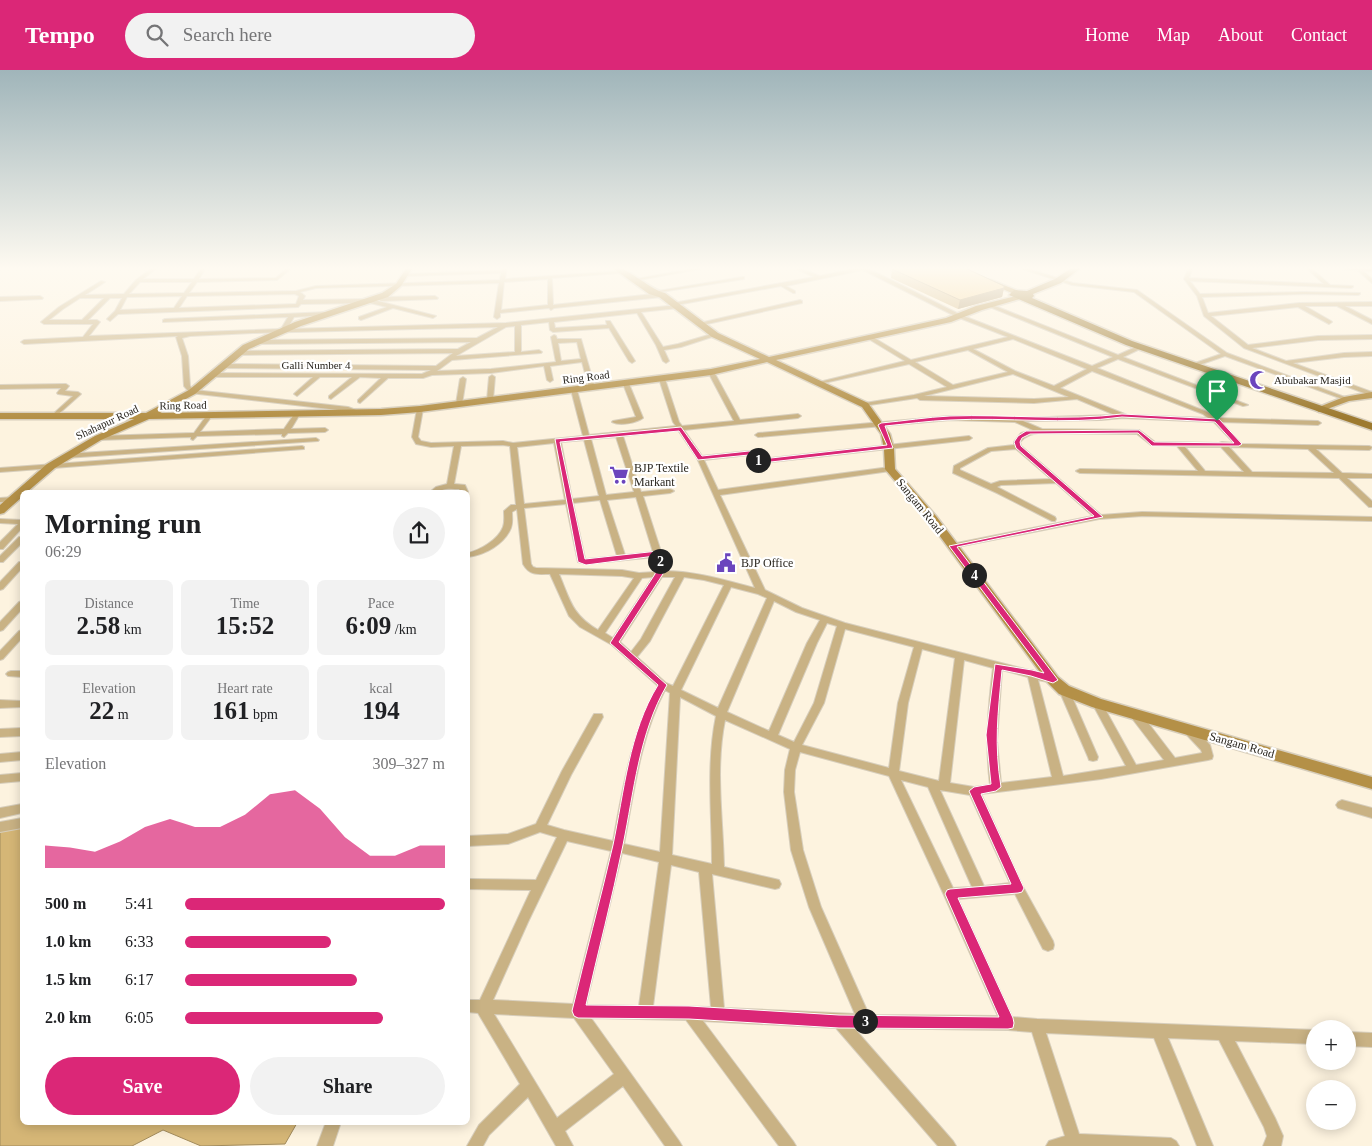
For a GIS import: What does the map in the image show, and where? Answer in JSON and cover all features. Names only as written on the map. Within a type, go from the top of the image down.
[{"type":"main road","name":"Shahapur Road","points":[[24,490],[50,466],[65,456],[98,438],[148,416],[192,392],[238,352],[254,342],[319,317]]},
{"type":"main road","name":"Sangam Road","points":[[689,317],[715,335],[865,405],[881,425],[891,447],[890,470],[952,546],[1053,680],[1064,690],[1097,703],[1372,783]]},
{"type":"main road","name":"Ring Road","points":[[0,416],[297,414],[357,412],[459,404],[662,380],[711,372],[954,317]]},
{"type":"main road","points":[[1072,317],[1140,347],[1372,426]]},
{"type":"main road","points":[[1074,317],[1131,341],[1320,408],[1347,399],[1372,394]]},
{"type":"main road","name":"Shahapur Road","points":[[0,511],[20,494]]},
{"type":"street","points":[[50,317],[44,322],[97,321],[84,337],[87,338]]},
{"type":"street","points":[[84,322],[89,317]]},
{"type":"street","points":[[164,321],[245,317]]},
{"type":"street","points":[[283,330],[291,317]]},
{"type":"street","points":[[496,325],[497,317]]},
{"type":"street","points":[[24,342],[159,334],[506,325],[584,317]]},
{"type":"street","points":[[605,317],[632,361]]},
{"type":"street","points":[[641,317],[666,362]]},
{"type":"street","points":[[698,324],[729,317]]},
{"type":"street","points":[[962,317],[1205,413],[1217,421],[1239,444]]},
{"type":"street","points":[[1019,317],[1245,405]]},
{"type":"street","points":[[1172,317],[1225,354],[1347,399]]},
{"type":"street","points":[[1210,317],[1246,347],[1372,394]]},
{"type":"street","points":[[1320,317],[1329,322]]},
{"type":"street","points":[[551,321],[559,363]]},
{"type":"street","points":[[518,324],[518,354]]},
{"type":"street","points":[[431,373],[459,351],[506,325]]},
{"type":"street","points":[[553,330],[611,326]]},
{"type":"street","points":[[185,334],[179,339],[184,356],[187,386],[192,392],[348,409],[357,412]]},
{"type":"street","points":[[660,349],[679,346],[715,335]]},
{"type":"street","points":[[869,337],[952,387]]},
{"type":"street","points":[[1246,347],[1318,338],[1372,337]]},
{"type":"street","points":[[817,384],[1011,338]]},
{"type":"street","points":[[254,342],[480,340]]},
{"type":"street","points":[[554,341],[579,340],[592,388]]},
{"type":"street","points":[[337,353],[345,342]]},
{"type":"street","points":[[1054,389],[1091,368],[1140,347]]},
{"type":"street","points":[[968,348],[1013,372],[1124,416],[1152,444],[1239,444],[1369,448]]},
{"type":"street","points":[[238,352],[351,353],[459,351]]},
{"type":"street","points":[[449,358],[539,352]]},
{"type":"street","points":[[334,376],[351,353]]},
{"type":"street","points":[[1197,364],[1225,354]]},
{"type":"street","points":[[1360,354],[1372,361]]},
{"type":"street","points":[[1286,362],[1372,354]]},
{"type":"street","points":[[431,373],[547,366],[584,360]]},
{"type":"street","points":[[221,366],[437,368]]},
{"type":"street","points":[[547,366],[550,380]]},
{"type":"street","points":[[711,372],[738,422]]},
{"type":"street","points":[[865,405],[914,397],[1013,372]]},
{"type":"street","name":"Galli Number 4","points":[[210,375],[423,376],[431,373]]},
{"type":"street","points":[[297,394],[319,376]]},
{"type":"street","points":[[331,397],[358,376]]},
{"type":"street","points":[[360,401],[386,376]]},
{"type":"street","points":[[490,400],[492,376]]},
{"type":"street","points":[[459,404],[463,379]]},
{"type":"street","points":[[662,380],[676,422],[700,458],[761,592]]},
{"type":"street","points":[[614,422],[640,418],[626,384]]},
{"type":"street","points":[[0,387],[66,386],[60,393],[78,394],[54,416]]},
{"type":"street","points":[[574,390],[603,498],[622,558]]},
{"type":"street","points":[[914,397],[1034,401],[1077,398]]},
{"type":"street","points":[[420,408],[416,437],[418,443],[458,444],[503,443],[513,445],[798,416]]},
{"type":"street","points":[[281,442],[297,414]]},
{"type":"street","points":[[186,448],[209,416]]},
{"type":"street","points":[[758,435],[950,418],[1016,420],[1124,416],[1217,421],[1318,423]]},
{"type":"street","points":[[1016,420],[1041,431]]},
{"type":"street","points":[[98,438],[325,430]]},
{"type":"street","points":[[1018,447],[1017,442],[1020,437],[1028,432],[1139,432]]},
{"type":"street","points":[[614,643],[659,574],[661,564],[619,435]]},
{"type":"street","points":[[700,458],[749,453],[757,460],[762,461],[969,438]]},
{"type":"street","points":[[65,456],[316,440]]},
{"type":"street","points":[[557,440],[581,560],[583,562],[658,554]]},
{"type":"street","points":[[450,486],[458,444]]},
{"type":"street","points":[[1179,444],[1204,474]]},
{"type":"street","points":[[1222,444],[1250,474]]},
{"type":"street","points":[[513,445],[527,564],[535,571],[622,572],[639,576],[681,574],[704,577],[728,585],[761,592],[771,598],[842,625],[1053,680]]},
{"type":"street","points":[[1309,446],[1372,505]]},
{"type":"street","points":[[1052,519],[990,487],[959,474],[956,471],[956,466],[990,449],[1018,447],[1099,517]]},
{"type":"street","points":[[0,470],[302,448]]},
{"type":"street","points":[[716,493],[890,470]]},
{"type":"street","points":[[1080,471],[1372,476]]},
{"type":"street","points":[[990,487],[1000,484],[1057,480]]},
{"type":"street","points":[[436,490],[450,486],[462,487],[463,490]]},
{"type":"street","points":[[470,554],[483,551],[498,538],[508,525],[508,510],[520,506],[670,491]]},
{"type":"street","points":[[0,500],[14,499]]},
{"type":"street","points":[[952,546],[1099,517],[1142,514],[1372,519]]},
{"type":"street","points":[[0,521],[20,523]]},
{"type":"street","points":[[0,547],[20,525]]},
{"type":"street","points":[[0,560],[20,541]]},
{"type":"street","points":[[0,586],[20,566]]},
{"type":"street","points":[[552,571],[572,614],[584,625],[614,643],[663,685],[721,714],[796,747],[932,784],[974,791],[1133,769],[1208,756],[1206,748],[1188,730]]},
{"type":"street","points":[[631,658],[644,641],[681,574]]},
{"type":"street","points":[[599,635],[639,576]]},
{"type":"street","points":[[645,1013],[666,857],[675,691],[728,585]]},
{"type":"street","points":[[718,870],[719,834],[714,774],[717,731],[721,714],[771,598]]},
{"type":"street","points":[[0,628],[20,606]]},
{"type":"street","points":[[772,737],[812,643],[825,619]]},
{"type":"street","points":[[842,625],[819,703],[796,747],[790,770],[789,792],[797,850],[822,926],[865,1021]]},
{"type":"street","points":[[0,657],[20,635]]},
{"type":"street","points":[[920,645],[903,703],[893,774],[1008,1023]]},
{"type":"street","points":[[944,786],[960,656]]},
{"type":"street","points":[[996,787],[992,762],[991,735],[998,666]]},
{"type":"street","points":[[1032,673],[1058,779]]},
{"type":"street","points":[[11,674],[20,674]]},
{"type":"street","points":[[663,685],[652,702],[639,742],[618,847],[578,1011],[674,1146]]},
{"type":"street","points":[[1064,690],[1093,756]]},
{"type":"street","points":[[1097,703],[1133,769]]},
{"type":"street","points":[[0,704],[20,704]]},
{"type":"street","points":[[1135,714],[1173,763]]},
{"type":"street","points":[[540,827],[566,774],[598,717]]},
{"type":"street","points":[[0,732],[20,732]]},
{"type":"street","points":[[0,758],[20,756]]},
{"type":"street","points":[[0,779],[20,777]]},
{"type":"street","points":[[932,784],[980,892]]},
{"type":"street","points":[[974,791],[1018,888],[1048,945]]},
{"type":"street","points":[[1342,805],[1372,813]]},
{"type":"street","points":[[0,813],[20,809]]},
{"type":"street","points":[[0,827],[20,823]]},
{"type":"street","points":[[470,841],[508,839],[540,827],[564,835],[666,857],[775,884]]},
{"type":"street","points":[[483,1008],[564,835]]},
{"type":"street","points":[[705,868],[718,1015]]},
{"type":"street","points":[[470,884],[540,885]]},
{"type":"street","points":[[950,894],[1018,888]]},
{"type":"street","points":[[470,1006],[689,1013],[839,1021],[1008,1023],[1159,1032],[1306,1037]]},
{"type":"street","points":[[483,1008],[565,1146]]},
{"type":"street","points":[[689,1013],[788,1146]]},
{"type":"street","points":[[839,1021],[948,1146]]},
{"type":"street","points":[[1037,1026],[1074,1141]]},
{"type":"street","points":[[1159,1032],[1205,1146]]},
{"type":"street","points":[[1224,1035],[1270,1123],[1275,1136],[1274,1144],[1271,1146]]},
{"type":"street","points":[[1356,1039],[1372,1040]]},
{"type":"street","points":[[555,1129],[624,1076]]},
{"type":"street","points":[[475,1146],[484,1130],[529,1085]]},
{"type":"street","points":[[324,1146],[333,1125]]},
{"type":"street","points":[[1054,1146],[1074,1141],[1171,1146]]},
{"type":"shaded area","points":[[20,824],[20,1125],[296,1125],[285,1144],[201,1146],[163,1130],[132,1146],[0,1146],[0,830]]},
{"type":"place","name":"Abubakar Masjid","points":[[1259,380]]},
{"type":"place","name":"BJP Textile Markant","points":[[619,475]]},
{"type":"place","name":"BJP Office","points":[[726,563]]},
{"type":"route","points":[[1122,416],[1217,421],[1239,444],[1152,444],[1139,432],[1028,432],[1020,437],[1017,442],[1018,447],[1099,517],[952,546],[1053,680],[1032,673],[998,666],[991,735],[992,762],[996,787],[974,791],[1018,888],[950,894],[1008,1023],[839,1021],[689,1013],[578,1011],[618,847],[639,742],[652,702],[663,685],[614,643],[659,574],[661,564],[658,554],[586,562],[581,560],[557,440],[681,428],[700,458],[749,453],[757,460],[762,461],[891,447],[881,425],[950,418],[1002,418],[1016,420],[1018,418],[1100,418],[1122,416]]}]
